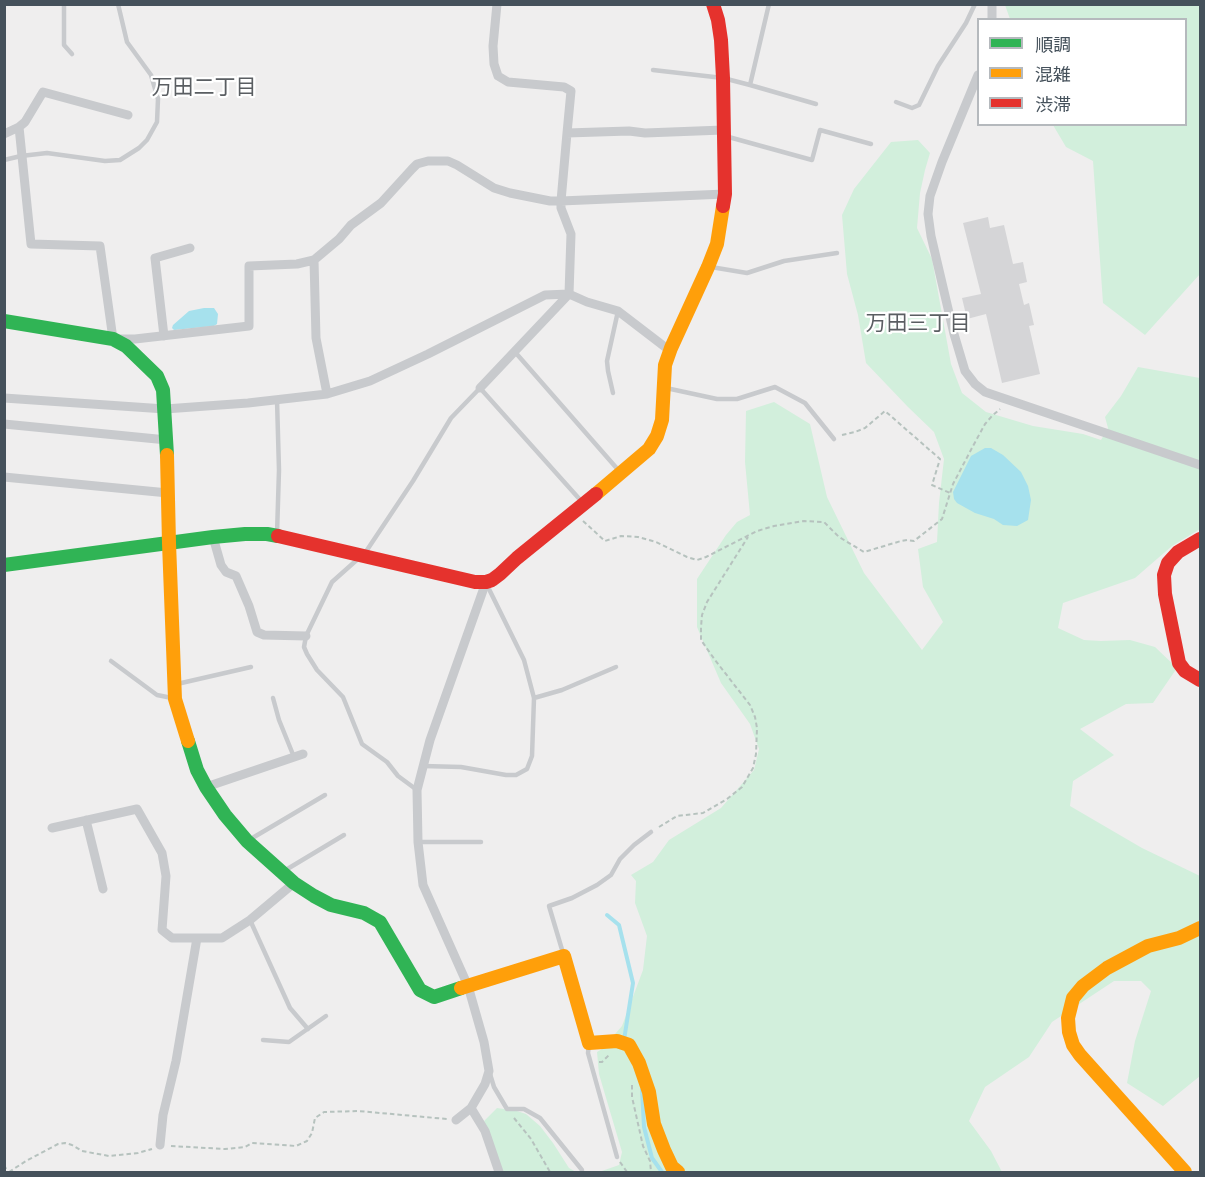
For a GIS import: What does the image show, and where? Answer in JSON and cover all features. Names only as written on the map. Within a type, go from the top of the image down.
[{"type":"street","points":[[480,388],[569,294],[571,234],[561,208],[561,201],[571,90],[564,87],[508,82],[498,76],[494,64],[493,46],[497,4]]},
{"type":"street","points":[[4,565],[213,537],[267,534],[475,582],[492,580],[649,449],[657,436],[662,420],[665,365],[717,244],[724,194],[721,40],[713,4]]},
{"type":"street","points":[[977,77],[942,162],[930,196],[928,214],[954,334],[965,371],[985,392],[1200,465]]},
{"type":"street","points":[[4,134],[25,122],[43,92],[128,115]]},
{"type":"street","points":[[19,127],[31,244],[100,246],[113,339]]},
{"type":"street","points":[[567,133],[629,131],[723,133]]},
{"type":"street","points":[[4,321],[113,339],[135,339],[249,326],[249,266],[297,264],[314,260],[351,225],[381,203],[417,164],[429,161],[448,161],[494,188],[510,193],[561,201],[724,194]]},
{"type":"street","points":[[164,336],[155,258],[190,248]]},
{"type":"street","points":[[314,260],[316,338],[327,394]]},
{"type":"street","points":[[4,398],[165,409],[327,394],[370,381],[545,295],[569,294],[587,303],[618,311],[665,347],[671,348]]},
{"type":"street","points":[[113,339],[126,346],[157,375],[163,390],[167,440],[175,692],[196,770],[206,787],[247,841],[294,883],[331,905],[364,912],[380,922],[420,990],[434,998],[564,956],[589,1043],[617,1041],[629,1045],[639,1063],[649,1092],[654,1124],[672,1167],[678,1173]]},
{"type":"street","points":[[4,424],[167,440]]},
{"type":"street","points":[[4,477],[168,493]]},
{"type":"street","points":[[213,537],[221,565],[226,572],[236,576],[257,632],[264,635],[306,636]]},
{"type":"street","points":[[1200,539],[1178,552],[1167,563],[1164,575],[1179,663],[1185,671],[1200,680]]},
{"type":"street","points":[[456,1119],[471,1108],[489,1071],[484,1042],[468,986],[423,885],[418,842],[417,790],[434,729],[486,582]]},
{"type":"street","points":[[206,787],[299,755]]},
{"type":"street","points":[[52,828],[137,809],[162,852],[166,876],[162,930],[172,938],[222,938],[250,920],[294,883]]},
{"type":"street","points":[[86,820],[103,889]]},
{"type":"street","points":[[1185,1173],[1080,1055],[1073,1045],[1068,1018],[1073,999],[1083,986],[1107,968],[1148,946],[1179,938],[1200,928]]},
{"type":"street","points":[[160,1145],[163,1115],[176,1060],[197,938]]},
{"type":"street","points":[[471,1108],[485,1131],[499,1173]]},
{"type":"lane","points":[[64,4],[64,45],[72,54]]},
{"type":"lane","points":[[4,160],[47,153],[105,162],[120,160],[147,140],[157,122],[158,99],[151,75],[127,42],[118,4]]},
{"type":"lane","points":[[750,85],[769,4]]},
{"type":"lane","points":[[896,102],[912,108],[919,105],[938,66],[966,23],[975,4]]},
{"type":"lane","points":[[653,70],[723,78],[816,104]]},
{"type":"lane","points":[[723,133],[812,160],[820,130],[871,144]]},
{"type":"lane","points":[[708,267],[747,273],[784,261],[837,253]]},
{"type":"lane","points":[[613,393],[608,361],[618,311]]},
{"type":"lane","points":[[515,352],[621,473]]},
{"type":"lane","points":[[663,387],[717,399],[737,399],[775,387],[805,403],[834,439]]},
{"type":"lane","points":[[417,790],[398,776],[387,762],[362,744],[343,697],[317,670],[304,647],[306,636],[332,582],[362,556],[413,481],[451,418],[480,388],[579,509]]},
{"type":"lane","points":[[277,400],[278,536]]},
{"type":"lane","points":[[423,766],[460,767],[516,775],[527,769],[532,756],[534,698],[524,660],[486,582]]},
{"type":"lane","points":[[111,661],[157,695],[175,692],[251,667]]},
{"type":"lane","points":[[534,698],[562,690],[616,668]]},
{"type":"lane","points":[[273,698],[279,720],[299,755]]},
{"type":"lane","points":[[247,841],[325,795]]},
{"type":"lane","points":[[564,956],[549,906],[572,898],[597,885],[611,874],[620,858],[651,832]]},
{"type":"lane","points":[[282,872],[344,835]]},
{"type":"lane","points":[[418,842],[480,842]]},
{"type":"lane","points":[[250,920],[290,1008],[308,1029]]},
{"type":"lane","points":[[263,1040],[289,1042],[326,1016]]},
{"type":"lane","points":[[589,1043],[588,1053],[617,1157]]},
{"type":"lane","points":[[489,1071],[494,1088],[507,1109],[524,1109],[540,1118],[582,1170]]},
{"type":"path","points":[[579,509],[605,541],[621,536],[638,537],[656,542],[697,560],[757,531],[798,522],[824,522],[839,537],[864,552],[901,541],[914,542],[942,519],[950,493],[973,446],[985,424],[1002,408]]},
{"type":"path","points":[[834,439],[865,428],[885,411],[940,459],[932,485],[950,493]]},
{"type":"path","points":[[651,832],[676,816],[703,813],[727,799],[742,787],[753,768],[757,745],[755,717],[750,705],[701,640],[702,615],[707,602],[748,536]]},
{"type":"path","points":[[602,1062],[611,1053]]},
{"type":"path","points":[[632,1086],[632,1097],[650,1161],[651,1173]]},
{"type":"path","points":[[4,1165],[9,1173],[26,1161],[58,1144],[65,1143],[72,1144],[82,1151],[109,1156],[138,1153],[160,1145],[225,1149],[245,1147],[252,1143],[296,1146],[307,1142],[312,1133],[315,1118],[324,1112],[358,1111],[456,1119]]},
{"type":"path","points":[[518,1122],[531,1139],[550,1173]]},
{"type":"path","points":[[617,1157],[627,1173]]},
{"type":"green space","points":[[1005,5],[1200,5],[1200,274],[1145,335],[1103,303],[1093,161],[1066,147],[1054,126],[1187,126],[1187,18],[1010,18]]},
{"type":"green space","points":[[918,140],[930,153],[920,193],[917,228],[932,259],[951,364],[962,393],[986,412],[1033,426],[1083,434],[1101,440],[1108,428],[1105,417],[1138,367],[1200,378],[1200,529],[1172,546],[1135,578],[1063,603],[1058,628],[1084,640],[1130,640],[1155,647],[1177,668],[1153,703],[1126,704],[1080,729],[1114,755],[1073,781],[1070,806],[1142,848],[1200,876],[1200,1076],[1163,1106],[1127,1083],[1135,1041],[1151,991],[1141,981],[1114,981],[1052,1022],[1029,1057],[985,1087],[969,1121],[991,1151],[1002,1172],[599,1172],[619,1165],[622,1152],[599,1074],[597,1052],[622,1026],[643,970],[647,936],[635,903],[636,881],[631,875],[653,862],[669,840],[721,808],[754,770],[759,749],[750,724],[721,683],[697,627],[697,579],[726,535],[737,522],[750,515],[745,462],[746,411],[774,402],[810,424],[827,497],[864,573],[922,650],[943,622],[923,587],[918,549],[937,542],[944,459],[934,432],[866,363],[858,315],[847,274],[842,215],[854,189],[891,142]]},
{"type":"green space","points":[[497,1108],[526,1114],[540,1126],[569,1168],[576,1172],[497,1172],[484,1121]]},
{"type":"water","points":[[214,308],[218,314],[217,324],[174,330],[172,328],[189,311]]},
{"type":"water","points":[[985,448],[991,448],[1003,455],[1021,472],[1028,486],[1031,500],[1028,520],[1017,526],[1003,525],[994,519],[975,513],[954,499],[953,492],[971,456]]},
{"type":"building","points":[[988,217],[990,228],[1004,225],[1013,264],[1023,262],[1027,282],[1019,284],[1024,305],[1029,303],[1034,325],[1029,326],[1040,374],[1002,383],[986,314],[967,319],[962,298],[981,294],[963,223]]},
{"type":"waterway","points":[[607,915],[619,925],[633,983],[624,1040]]},
{"type":"waterway","points":[[642,1090],[644,1127],[652,1158],[662,1172]]},
{"type":"traffic: fast","points":[[4,321],[113,339],[126,346],[157,376],[163,390],[167,455]]},
{"type":"traffic: fast","points":[[4,565],[213,537],[245,534],[278,536]]},
{"type":"traffic: fast","points":[[188,741],[197,770],[206,787],[247,841],[294,883],[314,896],[331,905],[364,913],[380,922],[420,990],[434,997],[461,988]]},
{"type":"traffic: slow","points":[[596,494],[649,449],[657,436],[662,420],[665,365],[717,244],[723,206]]},
{"type":"traffic: slow","points":[[167,455],[175,699],[188,741]]},
{"type":"traffic: slow","points":[[1185,1172],[1080,1055],[1073,1045],[1068,1018],[1073,998],[1083,986],[1107,968],[1148,946],[1179,938],[1200,928]]},
{"type":"traffic: slow","points":[[461,988],[564,956],[589,1043],[617,1041],[629,1045],[639,1063],[649,1092],[654,1124],[664,1150],[672,1167],[678,1172]]},
{"type":"traffic: jam","points":[[713,4],[721,40],[723,78],[725,194],[723,206]]},
{"type":"traffic: jam","points":[[278,536],[475,582],[486,582],[500,574],[596,494]]},
{"type":"traffic: jam","points":[[1200,539],[1178,552],[1168,563],[1164,575],[1165,594],[1179,663],[1185,671],[1200,680]]},
{"type":"district","name":"万田二丁目","points":[[204,88]]},
{"type":"district","name":"万田三丁目","points":[[918,324]]}]
